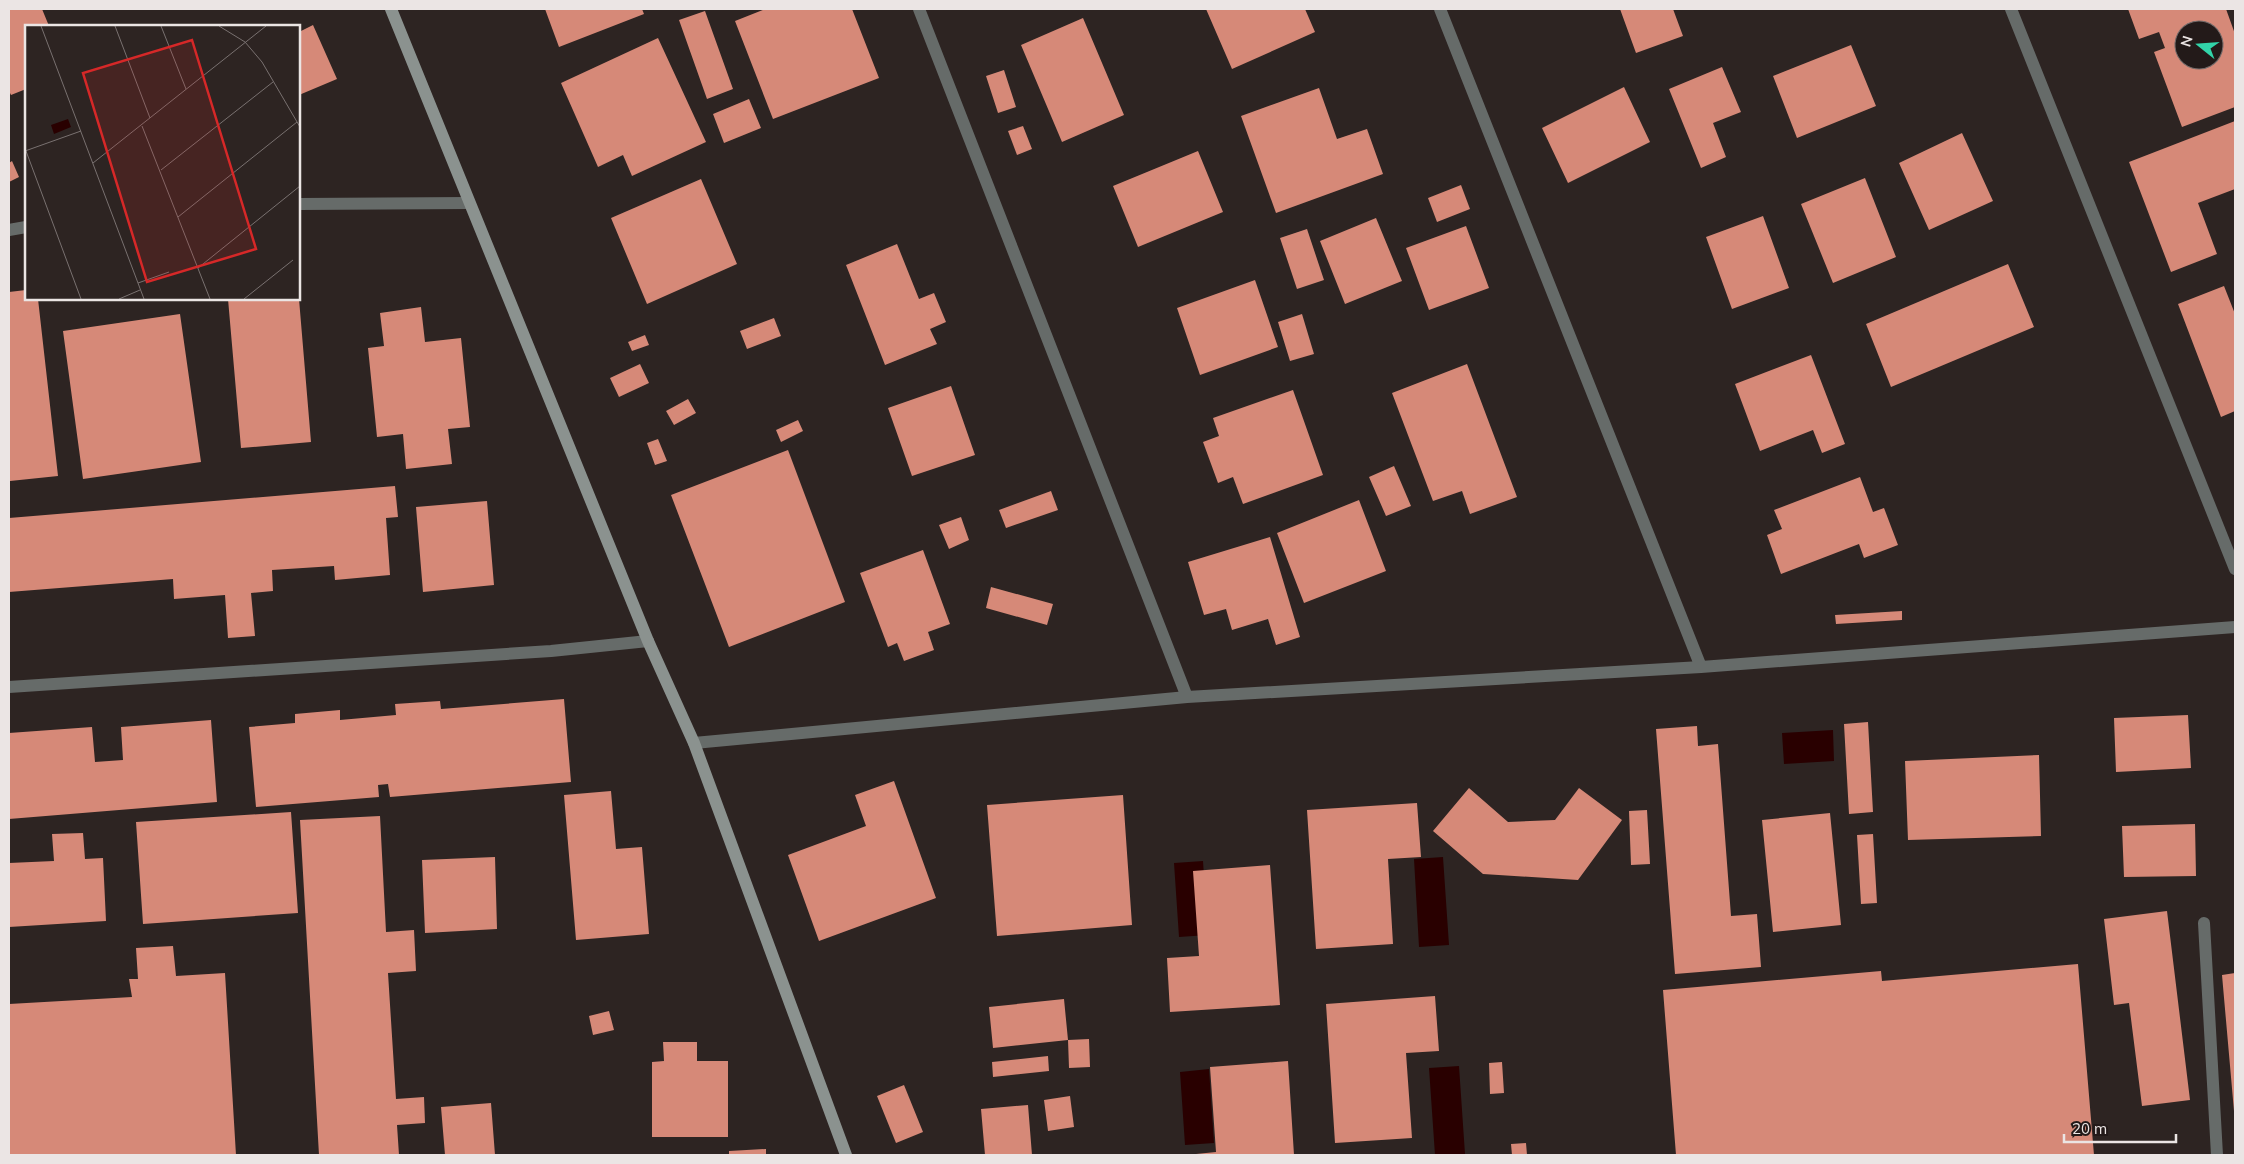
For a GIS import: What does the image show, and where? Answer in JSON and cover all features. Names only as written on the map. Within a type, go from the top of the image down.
[{"type":"street","points":[[391,9],[648,641],[694,743],[846,1155]]},
{"type":"street","points":[[919,9],[1187,697]]},
{"type":"street","points":[[1440,9],[1701,667]]},
{"type":"street","points":[[2011,9],[2235,569]]},
{"type":"street","points":[[300,204],[469,203]]},
{"type":"street","points":[[9,230],[25,227]]},
{"type":"street","points":[[694,743],[1187,697],[1701,667],[2235,627]]},
{"type":"street","points":[[9,687],[541,651],[648,641]]},
{"type":"street","points":[[2204,922],[2217,1155]]},
{"type":"shaded area","points":[[1833,730],[1834,761],[1784,764],[1782,733]]},
{"type":"shaded area","points":[[1443,857],[1449,945],[1419,947],[1414,859]]},
{"type":"shaded area","points":[[1203,861],[1208,935],[1179,937],[1174,863]]},
{"type":"shaded area","points":[[1459,1066],[1465,1154],[1435,1155],[1429,1068]]},
{"type":"shaded area","points":[[1209,1069],[1214,1143],[1185,1145],[1180,1072]]},
{"type":"building","points":[[9,9],[42,9],[49,25],[25,25],[25,89],[11,95],[9,91]]},
{"type":"building","points":[[545,9],[642,9],[644,14],[559,47]]},
{"type":"building","points":[[765,9],[852,9],[879,78],[773,119],[735,21]]},
{"type":"building","points":[[1206,9],[1305,9],[1315,32],[1232,69]]},
{"type":"building","points":[[1620,9],[1673,9],[1683,36],[1636,53]]},
{"type":"building","points":[[2128,9],[2226,9],[2235,34],[2235,107],[2182,127],[2154,52],[2165,48],[2159,32],[2139,39]]},
{"type":"building","points":[[705,11],[733,89],[707,99],[679,20]]},
{"type":"building","points":[[1083,18],[1124,115],[1062,142],[1021,45]]},
{"type":"building","points":[[313,25],[337,79],[300,95],[300,32]]},
{"type":"building","points":[[658,38],[706,142],[632,176],[623,155],[598,167],[561,83]]},
{"type":"building","points":[[1851,45],[1876,106],[1797,138],[1773,76]]},
{"type":"building","points":[[1722,67],[1741,112],[1713,123],[1726,157],[1701,168],[1669,89]]},
{"type":"building","points":[[1004,70],[1016,107],[998,113],[986,76]]},
{"type":"building","points":[[1624,87],[1650,142],[1568,183],[1542,128]]},
{"type":"building","points":[[1319,88],[1337,139],[1367,129],[1383,174],[1276,213],[1241,116]]},
{"type":"building","points":[[749,99],[761,128],[724,143],[713,114]]},
{"type":"building","points":[[2235,121],[2235,189],[2198,203],[2217,254],[2171,272],[2129,162]]},
{"type":"building","points":[[1023,126],[1032,149],[1017,155],[1008,131]]},
{"type":"building","points":[[1962,133],[1993,201],[1929,230],[1899,163]]},
{"type":"building","points":[[1198,151],[1223,212],[1138,247],[1113,186]]},
{"type":"building","points":[[12,161],[19,177],[9,182],[9,163]]},
{"type":"building","points":[[1865,178],[1896,257],[1833,283],[1801,204]]},
{"type":"building","points":[[701,179],[737,264],[647,304],[611,218]]},
{"type":"building","points":[[1461,185],[1470,209],[1437,222],[1428,198]]},
{"type":"building","points":[[1763,216],[1789,288],[1732,309],[1706,237]]},
{"type":"building","points":[[1376,218],[1402,281],[1345,304],[1320,241]]},
{"type":"building","points":[[1466,226],[1489,288],[1429,310],[1406,248]]},
{"type":"building","points":[[1307,229],[1324,280],[1297,289],[1280,238]]},
{"type":"building","points":[[897,244],[919,299],[934,293],[946,322],[930,329],[937,344],[885,365],[846,265]]},
{"type":"building","points":[[2008,264],[2034,327],[1891,387],[1866,324]]},
{"type":"building","points":[[1255,280],[1278,347],[1200,375],[1177,308]]},
{"type":"building","points":[[2224,286],[2235,314],[2235,411],[2221,417],[2178,304]]},
{"type":"building","points":[[25,290],[25,300],[38,300],[58,476],[10,481],[9,292]]},
{"type":"building","points":[[228,300],[299,300],[311,442],[241,448]]},
{"type":"building","points":[[421,307],[425,342],[461,338],[470,427],[448,429],[452,464],[406,469],[403,434],[377,437],[368,348],[384,346],[380,313]]},
{"type":"building","points":[[180,314],[201,462],[83,479],[63,331]]},
{"type":"building","points":[[1302,314],[1314,354],[1290,361],[1278,322]]},
{"type":"building","points":[[774,318],[781,336],[747,349],[740,331]]},
{"type":"building","points":[[645,335],[649,345],[632,351],[628,342]]},
{"type":"building","points":[[1811,355],[1845,444],[1822,453],[1813,430],[1760,451],[1735,384]]},
{"type":"building","points":[[640,364],[649,383],[619,397],[610,378]]},
{"type":"building","points":[[1467,364],[1517,497],[1470,514],[1462,491],[1433,501],[1392,393]]},
{"type":"building","points":[[951,386],[975,455],[912,476],[888,408]]},
{"type":"building","points":[[1293,390],[1323,475],[1243,504],[1233,477],[1218,483],[1203,442],[1219,436],[1213,418]]},
{"type":"building","points":[[688,399],[696,413],[674,425],[666,411]]},
{"type":"building","points":[[798,420],[803,431],[781,442],[776,430]]},
{"type":"building","points":[[658,439],[667,461],[655,465],[647,443]]},
{"type":"building","points":[[788,450],[845,602],[729,647],[671,495]]},
{"type":"building","points":[[1394,466],[1411,506],[1386,516],[1369,477]]},
{"type":"building","points":[[1860,477],[1873,512],[1884,508],[1898,545],[1864,558],[1859,544],[1781,574],[1767,535],[1782,529],[1774,510]]},
{"type":"building","points":[[395,486],[398,517],[386,518],[390,575],[335,580],[334,566],[272,570],[273,591],[251,593],[255,636],[228,638],[225,595],[174,599],[173,579],[9,592],[9,518]]},
{"type":"building","points":[[1051,491],[1058,510],[1006,528],[999,510]]},
{"type":"building","points":[[1359,500],[1386,571],[1304,603],[1277,533]]},
{"type":"building","points":[[487,501],[494,585],[423,592],[416,507]]},
{"type":"building","points":[[961,517],[969,540],[949,549],[939,525]]},
{"type":"building","points":[[1270,537],[1300,637],[1276,645],[1268,619],[1232,630],[1226,609],[1204,615],[1188,562]]},
{"type":"building","points":[[923,550],[950,624],[928,632],[934,650],[904,661],[897,643],[888,647],[860,573]]},
{"type":"building","points":[[991,587],[1053,604],[1047,625],[986,608]]},
{"type":"building","points":[[1902,611],[1902,620],[1836,624],[1835,615]]},
{"type":"building","points":[[564,699],[571,782],[390,797],[388,784],[378,785],[379,797],[256,807],[249,727],[295,723],[295,714],[340,710],[340,720],[396,715],[395,704],[440,701],[441,709]]},
{"type":"building","points":[[2188,715],[2191,768],[2116,772],[2114,718]]},
{"type":"building","points":[[211,720],[217,802],[9,819],[9,733],[92,727],[95,762],[123,760],[121,727]]},
{"type":"building","points":[[1868,722],[1873,812],[1849,814],[1844,724]]},
{"type":"building","points":[[1697,726],[1698,746],[1718,744],[1731,916],[1757,914],[1761,967],[1675,974],[1656,729]]},
{"type":"building","points":[[2039,755],[2041,836],[1908,840],[1905,761]]},
{"type":"building","points":[[894,781],[936,898],[819,941],[788,855],[866,826],[855,795]]},
{"type":"building","points":[[1469,788],[1508,822],[1555,820],[1579,788],[1622,820],[1578,880],[1483,874],[1433,831]]},
{"type":"building","points":[[611,791],[616,849],[642,847],[649,934],[576,940],[564,795]]},
{"type":"building","points":[[1123,795],[1132,925],[997,936],[987,805]]},
{"type":"building","points":[[1417,803],[1421,857],[1388,859],[1393,944],[1316,949],[1307,810]]},
{"type":"building","points":[[1647,810],[1650,864],[1631,865],[1629,811]]},
{"type":"building","points":[[291,812],[298,913],[143,924],[136,822]]},
{"type":"building","points":[[1830,813],[1841,925],[1773,932],[1762,820]]},
{"type":"building","points":[[380,816],[386,932],[414,930],[416,971],[388,973],[396,1099],[424,1097],[425,1123],[397,1125],[399,1155],[319,1155],[300,820]]},
{"type":"building","points":[[2195,824],[2196,876],[2124,877],[2122,826]]},
{"type":"building","points":[[83,833],[85,859],[103,858],[106,921],[9,927],[9,863],[54,861],[52,834]]},
{"type":"building","points":[[1873,834],[1877,903],[1861,904],[1857,835]]},
{"type":"building","points":[[495,857],[497,929],[425,933],[422,860]]},
{"type":"building","points":[[1270,865],[1280,1005],[1170,1012],[1167,958],[1199,956],[1193,871]]},
{"type":"building","points":[[2167,911],[2190,1100],[2142,1106],[2129,1003],[2114,1005],[2104,919]]},
{"type":"building","points":[[173,946],[176,976],[225,973],[236,1155],[9,1155],[9,1004],[132,997],[129,979],[138,979],[136,948]]},
{"type":"building","points":[[2078,964],[2094,1155],[1676,1155],[1663,990],[1881,971],[1882,981]]},
{"type":"building","points":[[2235,973],[2235,1111],[2234,1111],[2222,975]]},
{"type":"building","points":[[1435,996],[1439,1051],[1406,1053],[1412,1138],[1335,1143],[1326,1004]]},
{"type":"building","points":[[1064,999],[1068,1040],[993,1048],[989,1007]]},
{"type":"building","points":[[609,1011],[614,1030],[593,1035],[589,1016]]},
{"type":"building","points":[[1089,1039],[1090,1067],[1069,1068],[1068,1040]]},
{"type":"building","points":[[663,1042],[697,1042],[697,1061],[728,1061],[728,1137],[652,1137],[652,1062],[664,1061]]},
{"type":"building","points":[[1048,1056],[1049,1071],[993,1077],[992,1062]]},
{"type":"building","points":[[1288,1061],[1294,1155],[1186,1155],[1216,1152],[1210,1067]]},
{"type":"building","points":[[1502,1062],[1504,1093],[1490,1094],[1489,1063]]},
{"type":"building","points":[[904,1085],[923,1132],[896,1143],[877,1096]]},
{"type":"building","points":[[1070,1096],[1074,1127],[1048,1131],[1044,1100]]},
{"type":"building","points":[[491,1103],[495,1155],[445,1155],[441,1107]]},
{"type":"building","points":[[1028,1105],[1032,1155],[985,1155],[981,1109]]},
{"type":"building","points":[[1526,1143],[1527,1155],[1512,1155],[1511,1144]]},
{"type":"building","points":[[766,1149],[766,1155],[729,1155],[729,1151]]}]
